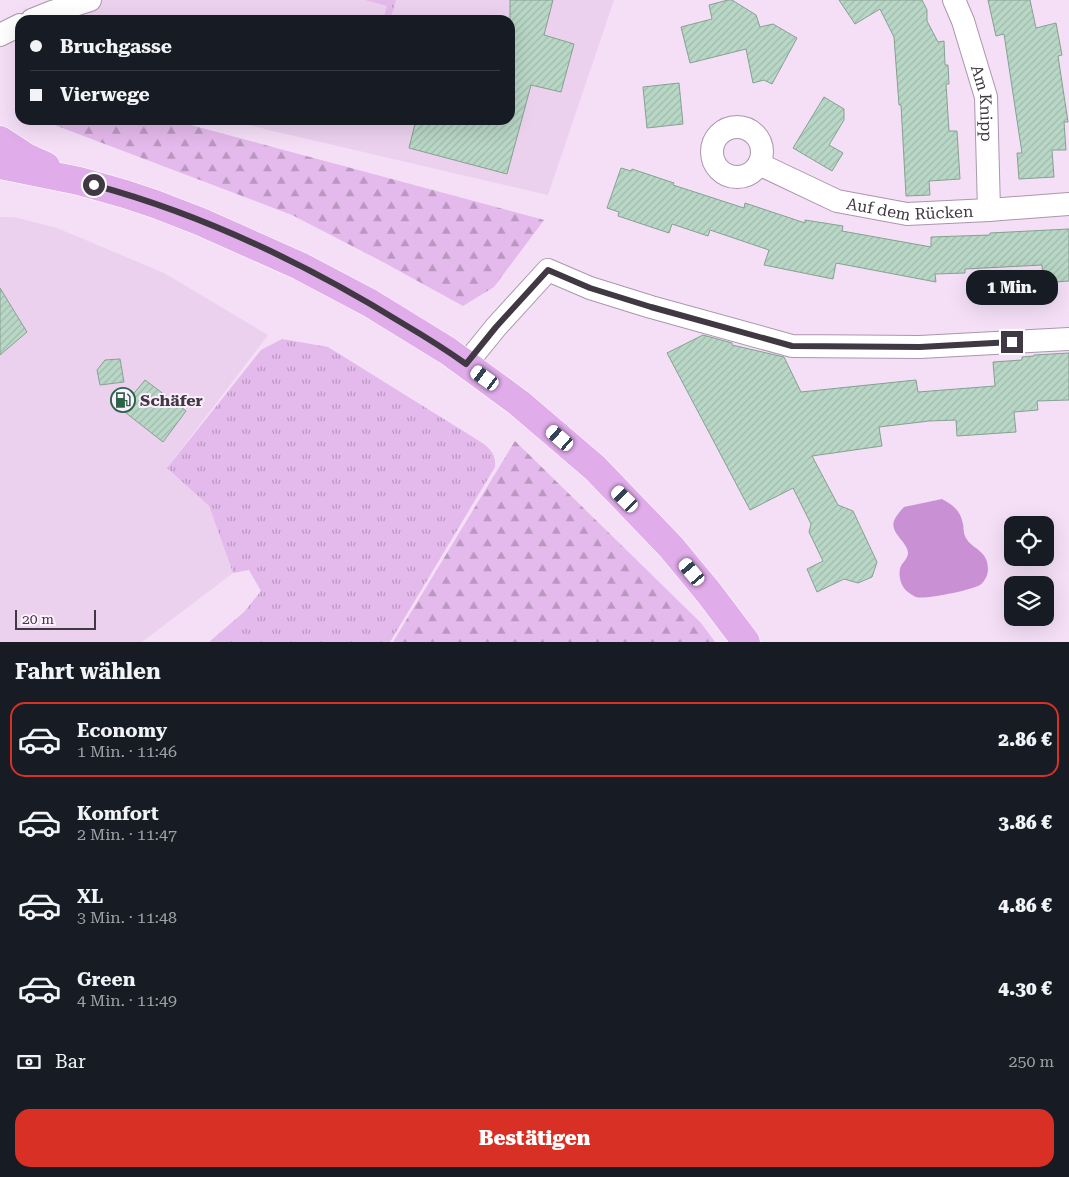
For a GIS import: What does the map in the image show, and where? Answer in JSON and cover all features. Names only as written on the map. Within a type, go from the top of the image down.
[{"type":"main road","points":[[0,140],[26,157],[79,181]]},
{"type":"main road","points":[[0,165],[79,181],[164,207],[300,266],[370,303],[448,351],[519,404],[595,468],[671,547],[746,642]]},
{"type":"street","points":[[44,15],[90,0]]},
{"type":"street","name":"Am Knipp","points":[[954,0],[963,20],[986,97],[989,210]]},
{"type":"street","points":[[0,35],[15,28]]},
{"type":"street","name":"Auf dem Rücken","points":[[759,164],[837,201],[908,214],[1069,204]]},
{"type":"street","points":[[466,364],[496,327],[548,270],[590,288],[651,307],[792,346],[920,347],[1069,339]]},
{"type":"shaded area","points":[[53,0],[614,0],[548,195],[247,125],[515,125],[515,15],[67,15]]},
{"type":"shaded area","points":[[0,217],[14,217],[57,228],[164,273],[268,335],[167,468],[209,506],[233,573],[142,642],[0,642]]},
{"type":"shaded area","points":[[942,499],[953,506],[958,512],[962,519],[964,534],[967,540],[985,557],[988,569],[986,578],[980,585],[958,592],[938,596],[916,597],[905,589],[901,580],[900,568],[908,552],[893,524],[904,507]]},
{"type":"green space","points":[[365,0],[396,0],[392,15],[384,15],[387,6]]},
{"type":"green space","points":[[55,125],[191,125],[544,220],[494,287],[463,306],[292,215]]},
{"type":"green space","points":[[282,339],[328,347],[484,444],[494,457],[495,467],[390,642],[209,642],[244,612],[261,591],[249,570],[233,573],[209,506],[167,468],[261,350]]},
{"type":"green space","points":[[515,441],[701,623],[715,642],[393,642]]},
{"type":"building","points":[[510,0],[553,0],[544,35],[574,44],[561,92],[531,85],[507,174],[409,148],[415,125],[515,125],[515,15],[510,15]]},
{"type":"building","points":[[732,0],[756,15],[760,27],[773,24],[797,38],[772,84],[764,80],[753,83],[746,49],[690,63],[681,27],[712,19],[709,5]]},
{"type":"building","points":[[839,0],[922,0],[927,10],[927,21],[938,42],[944,41],[945,65],[948,65],[949,84],[946,84],[949,131],[957,131],[960,179],[929,181],[930,195],[906,196],[901,105],[899,105],[894,37],[880,9],[855,24]]},
{"type":"building","points":[[988,0],[1030,0],[1036,28],[1056,23],[1062,55],[1058,56],[1068,122],[1064,122],[1066,150],[1052,150],[1054,177],[1019,179],[1017,153],[1022,153],[1004,34],[996,36]]},
{"type":"building","points":[[679,83],[683,124],[647,128],[643,87]]},
{"type":"building","points":[[824,97],[844,109],[844,120],[829,145],[843,153],[832,171],[793,148]]},
{"type":"building","points":[[621,168],[631,171],[632,169],[674,183],[673,185],[744,208],[745,203],[805,223],[805,220],[843,226],[842,231],[931,247],[931,237],[1069,229],[1069,281],[1043,283],[1042,265],[965,269],[965,273],[935,274],[936,282],[836,263],[833,279],[764,265],[769,250],[710,230],[708,236],[672,224],[669,233],[618,216],[619,212],[607,208]]},
{"type":"building","points":[[0,288],[27,332],[0,355]]},
{"type":"building","points":[[703,335],[732,343],[732,345],[784,357],[801,392],[916,380],[918,392],[995,386],[993,362],[1022,360],[1022,357],[1034,355],[1069,353],[1069,400],[1037,401],[1038,410],[1014,412],[1016,432],[957,436],[956,420],[929,421],[879,427],[882,446],[812,456],[838,505],[853,511],[877,562],[872,577],[858,583],[844,579],[817,592],[807,569],[823,561],[809,532],[811,524],[793,488],[750,510],[667,353]]},
{"type":"building","points":[[120,359],[124,382],[100,385],[97,370],[105,360]]},
{"type":"building","points":[[145,380],[186,411],[163,442],[121,409]]},
{"type":"place","name":"Schäfer","points":[[123,400]]},
{"type":"route","points":[[94,185],[126,194],[199,221],[300,266],[370,303],[466,364],[496,327],[548,270],[590,288],[792,346],[920,347],[1012,342]]}]
